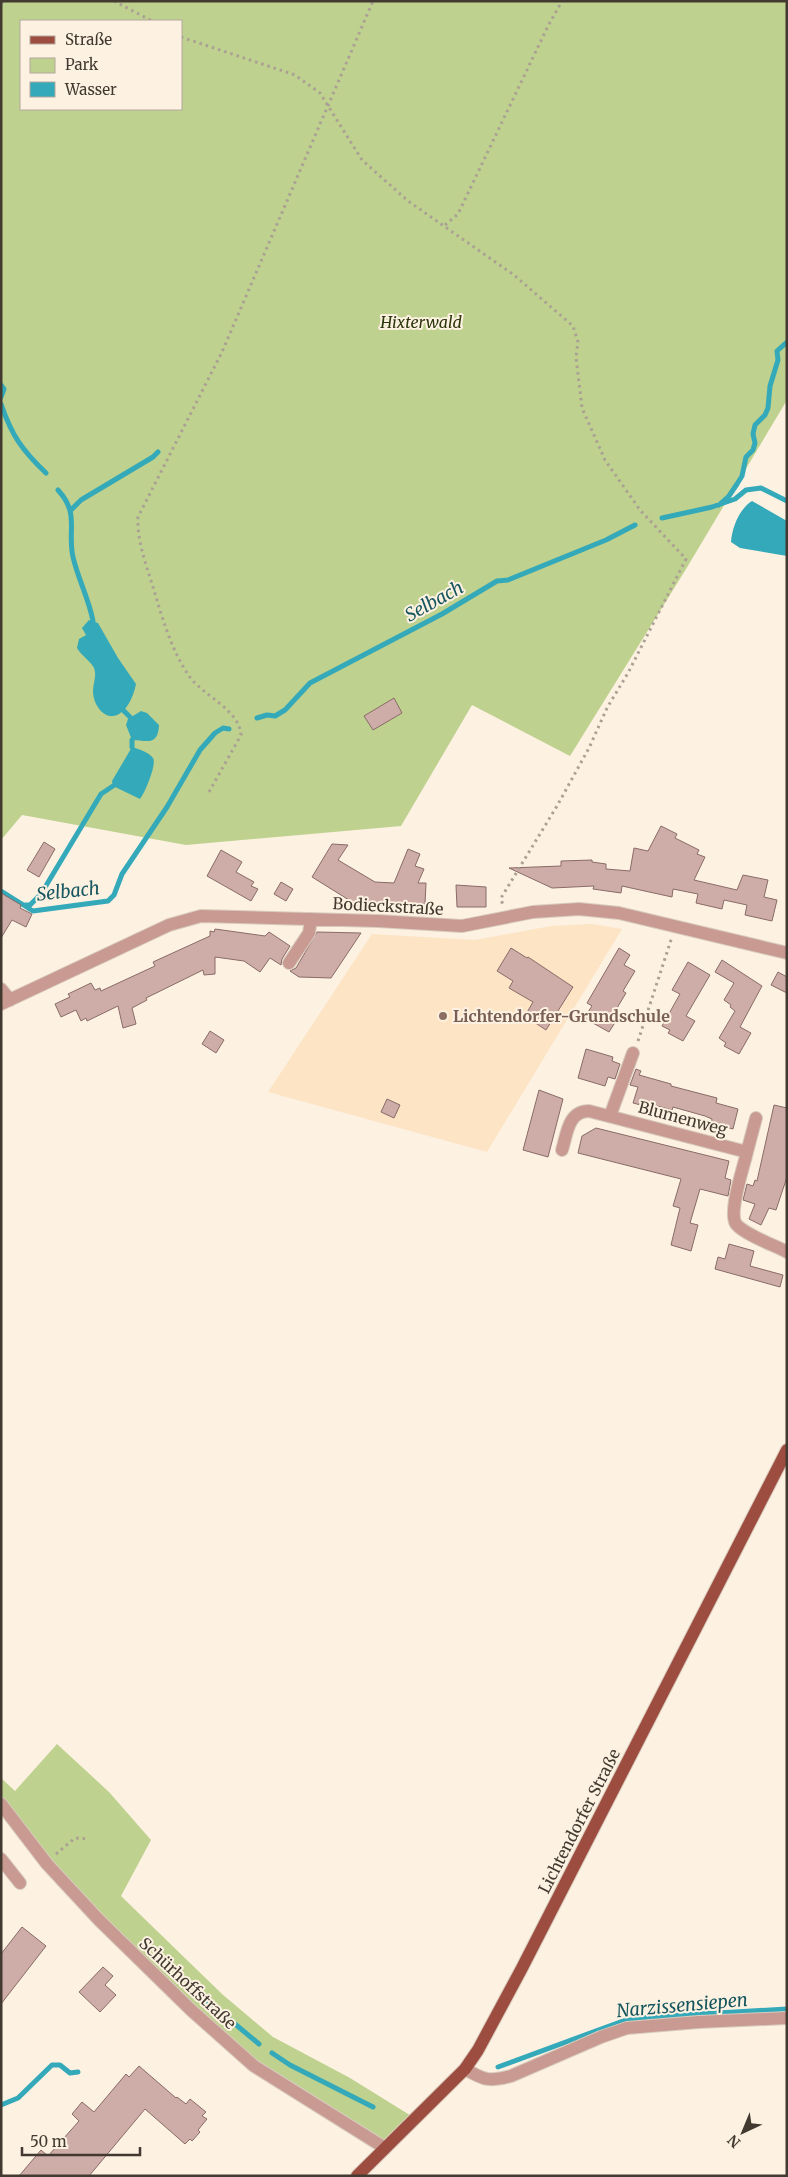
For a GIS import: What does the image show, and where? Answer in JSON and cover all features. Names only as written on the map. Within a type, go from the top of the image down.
[{"type":"main road","name":"Lichtendorfer Straße","points":[[357,2176],[465,2069],[478,2050],[522,1968],[787,1450]]},
{"type":"street","name":"Bodieckstraße","points":[[5,1002],[169,925],[188,918],[224,915],[462,926],[533,912],[579,909],[618,913],[787,952]]},
{"type":"street","points":[[289,963],[309,933],[311,918]]},
{"type":"street","points":[[1,989],[5,1002]]},
{"type":"street","name":"Blumenweg","points":[[610,1116],[633,1053]]},
{"type":"street","name":"Blumenweg","points":[[562,1150],[570,1124],[578,1113],[589,1111],[747,1152]]},
{"type":"street","points":[[756,1118],[734,1206],[734,1219],[739,1227],[746,1232],[787,1252]]},
{"type":"street","name":"Schürhoffstraße","points":[[1,1804],[48,1864],[98,1920],[148,1969],[254,2066],[385,2148]]},
{"type":"street","points":[[1,1859],[20,1883]]},
{"type":"street","points":[[465,2069],[483,2079],[496,2080],[511,2076],[601,2037],[627,2028],[787,2018]]},
{"type":"path","points":[[114,1],[150,20]]},
{"type":"path","points":[[209,792],[241,735],[240,728],[234,718],[190,677],[176,654],[166,630],[137,532],[138,517],[222,352],[373,1]]},
{"type":"path","points":[[445,225],[458,214],[548,26],[562,1]]},
{"type":"path","points":[[182,37],[296,76],[320,93],[362,160],[408,201],[445,225],[514,275],[573,326],[578,342],[576,357],[582,408],[605,460],[640,510],[686,559],[628,673],[607,708],[589,748],[557,806],[501,898],[507,918]]},
{"type":"path","points":[[633,1053],[676,926]]},
{"type":"path","points":[[48,1864],[64,1846],[75,1838],[89,1839]]},
{"type":"shaded area","name":"Lichtendorfer-Grundschule","points":[[592,924],[622,929],[487,1152],[268,1092],[372,934],[475,940],[551,926]]},
{"type":"green space","name":"Hixterwald","points":[[1,1],[787,1],[787,400],[686,569],[570,756],[472,705],[401,826],[186,845],[22,815],[1,840]]},
{"type":"green space","points":[[57,1744],[109,1792],[151,1840],[121,1896],[222,1994],[273,2037],[350,2078],[413,2117],[384,2146],[255,2064],[100,1919],[1,1801],[1,1778],[15,1791]]},
{"type":"water","points":[[752,501],[787,521],[787,556],[740,548],[731,542],[737,519],[747,504]]},
{"type":"water","points":[[89,620],[98,623],[118,658],[136,684],[128,705],[123,711],[114,716],[105,714],[95,702],[93,691],[94,668],[77,648],[79,639],[86,635],[82,628]]},
{"type":"water","points":[[141,711],[147,713],[159,725],[156,737],[150,741],[132,740],[126,725],[128,719]]},
{"type":"water","points":[[132,747],[149,754],[154,761],[150,778],[140,799],[113,786],[112,781]]},
{"type":"building","points":[[394,698],[402,713],[373,730],[364,716]]},
{"type":"building","points":[[661,826],[677,834],[675,838],[699,850],[697,854],[705,857],[694,880],[737,890],[743,875],[768,880],[764,897],[777,900],[772,921],[745,915],[747,905],[724,900],[722,909],[696,903],[698,894],[673,889],[672,897],[622,886],[621,893],[593,889],[594,886],[552,888],[509,868],[561,866],[561,861],[592,860],[592,862],[606,864],[606,869],[630,871],[634,848],[648,851]]},
{"type":"building","points":[[44,842],[55,849],[39,877],[27,870]]},
{"type":"building","points":[[332,844],[348,845],[338,860],[375,882],[394,883],[408,849],[420,854],[415,866],[424,869],[418,883],[426,883],[425,904],[388,903],[388,906],[357,905],[312,877]]},
{"type":"building","points":[[221,850],[242,862],[236,872],[254,882],[251,886],[258,889],[251,901],[207,876]]},
{"type":"building","points":[[281,882],[293,889],[286,901],[274,894]]},
{"type":"building","points":[[456,885],[486,887],[486,907],[457,907]]},
{"type":"building","points":[[1,893],[21,905],[20,908],[32,914],[26,927],[12,920],[1,938]]},
{"type":"building","points":[[215,929],[265,936],[269,932],[290,946],[282,959],[281,965],[270,958],[260,972],[244,961],[215,957],[215,974],[204,975],[203,970],[146,998],[147,1000],[132,1008],[136,1024],[123,1028],[118,1006],[87,1021],[86,1018],[81,1021],[76,1010],[61,1017],[55,1004],[70,997],[68,994],[91,983],[95,990],[100,988],[101,991],[155,966],[153,962],[210,936],[210,931],[214,932]]},
{"type":"building","points":[[317,932],[361,933],[331,978],[299,977],[290,971],[296,968]]},
{"type":"building","points":[[511,948],[573,987],[546,1030],[525,1016],[533,1002],[509,988],[513,981],[497,971]]},
{"type":"building","points":[[619,948],[630,955],[624,965],[635,971],[623,991],[626,993],[611,1018],[616,1021],[609,1032],[584,1018],[592,1006],[587,1003]]},
{"type":"building","points":[[722,960],[762,986],[740,1027],[751,1033],[739,1054],[724,1046],[726,1043],[719,1038],[735,1011],[724,1000],[734,983],[715,972]]},
{"type":"building","points":[[688,962],[710,975],[686,1016],[695,1021],[683,1041],[668,1033],[670,1030],[662,1026],[680,994],[672,990]]},
{"type":"building","points":[[778,972],[787,977],[787,993],[771,985]]},
{"type":"building","points":[[210,1031],[224,1040],[216,1053],[202,1044]]},
{"type":"building","points":[[586,1049],[613,1057],[612,1061],[620,1064],[615,1079],[608,1077],[605,1086],[578,1078]]},
{"type":"building","points":[[636,1069],[641,1071],[639,1075],[671,1084],[671,1086],[717,1098],[716,1103],[738,1109],[733,1129],[711,1123],[712,1119],[705,1116],[673,1107],[672,1110],[657,1106],[656,1109],[633,1103],[638,1087],[630,1085]]},
{"type":"building","points":[[539,1090],[563,1099],[548,1157],[523,1150]]},
{"type":"building","points":[[387,1099],[400,1105],[394,1118],[381,1112]]},
{"type":"building","points":[[774,1105],[787,1108],[787,1177],[776,1210],[769,1208],[761,1225],[749,1219],[755,1204],[743,1200],[747,1184],[753,1186],[755,1180],[757,1181]]},
{"type":"building","points":[[596,1128],[729,1161],[725,1178],[731,1180],[728,1196],[700,1189],[690,1223],[698,1225],[691,1251],[671,1245],[680,1208],[673,1206],[681,1179],[578,1153],[582,1136]]},
{"type":"building","points":[[729,1244],[754,1251],[750,1266],[783,1275],[780,1287],[715,1269],[718,1257],[725,1259]]},
{"type":"building","points":[[22,1927],[46,1946],[1,2004],[1,1954]]},
{"type":"building","points":[[103,1967],[113,1976],[105,1985],[116,1995],[100,2012],[79,1992]]},
{"type":"building","points":[[139,2066],[176,2098],[186,2104],[190,2099],[206,2112],[202,2116],[207,2119],[198,2130],[200,2132],[192,2141],[190,2139],[185,2144],[145,2109],[89,2176],[19,2176],[41,2150],[48,2156],[79,2121],[72,2114],[82,2102],[94,2112],[126,2074],[129,2077]]},
{"type":"waterway","points":[[719,505],[729,496],[742,476],[746,457],[753,450],[755,425],[765,415],[768,408],[770,386],[778,360],[777,351],[787,342]]},
{"type":"waterway","points":[[1,385],[4,389],[1,397]]},
{"type":"waterway","points":[[1,404],[9,425],[19,442],[30,457],[46,473]]},
{"type":"waterway","points":[[71,510],[81,500],[153,457],[158,452]]},
{"type":"waterway","name":"Selbach","points":[[662,518],[712,507],[735,499],[746,490],[761,488],[787,501]]},
{"type":"waterway","points":[[58,490],[69,507],[72,522],[73,557],[93,621]]},
{"type":"waterway","name":"Selbach","points":[[257,718],[267,715],[275,716],[285,710],[310,683],[442,614],[497,581],[508,580],[606,540],[635,525]]},
{"type":"waterway","points":[[124,711],[130,717]]},
{"type":"waterway","name":"Selbach","points":[[1,891],[33,911],[108,901],[114,895],[122,874],[167,807],[200,750],[215,733],[223,728],[229,729]]},
{"type":"waterway","points":[[132,740],[132,747]]},
{"type":"waterway","points":[[25,905],[30,905],[41,894],[101,794],[113,786]]},
{"type":"waterway","name":"Narzissensiepen","points":[[199,1994],[259,2044]]},
{"type":"waterway","name":"Narzissensiepen","points":[[498,2067],[623,2021],[649,2017],[787,2009]]},
{"type":"waterway","name":"Narzissensiepen","points":[[272,2053],[290,2065],[373,2107]]},
{"type":"waterway","name":"Narzissensiepen","points":[[1,2105],[18,2098],[52,2065],[60,2065],[70,2073],[78,2072]]},
{"type":"place","name":"Lichtendorfer-Grundschule","points":[[443,1016]]}]
